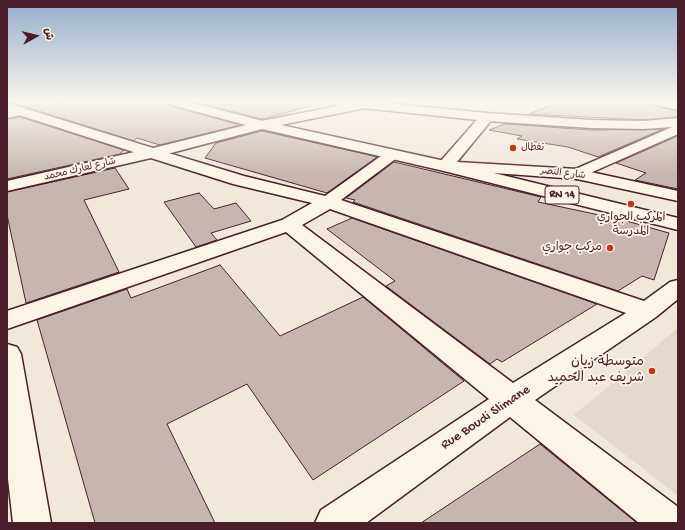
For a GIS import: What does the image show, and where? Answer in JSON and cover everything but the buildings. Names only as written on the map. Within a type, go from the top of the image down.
[{"type":"street","points":[[58,126],[239,180],[328,202],[647,311]]},
{"type":"street","name":"شارع لعارك محمد","points":[[7,186],[152,153],[258,126]]},
{"type":"street","name":"RN 14","points":[[264,126],[445,166],[678,224]]},
{"type":"street","points":[[445,166],[480,126]]},
{"type":"street","points":[[577,174],[678,129]]},
{"type":"street","points":[[7,320],[289,224],[328,202],[393,154]]},
{"type":"street","name":"شارع النصر","points":[[445,166],[577,174],[678,196]]},
{"type":"street","points":[[289,224],[668,523]]},
{"type":"street","name":"Rue Boudi Slimane","points":[[334,523],[511,400],[647,311],[678,287]]},
{"type":"street","points":[[7,354],[32,523]]},
{"type":"shaded area","name":"متوسطة زيان شريف عبد الحميد","points":[[678,328],[678,496],[574,415]]},
{"type":"place","name":"نفطال","points":[[513,148]]},
{"type":"place","name":"المركب الجواري المدرسة","points":[[631,204]]},
{"type":"place","name":"مركب جواري","points":[[610,248]]},
{"type":"place","name":"متوسطة زيان شريف عبد الحميد","points":[[652,371]]}]
